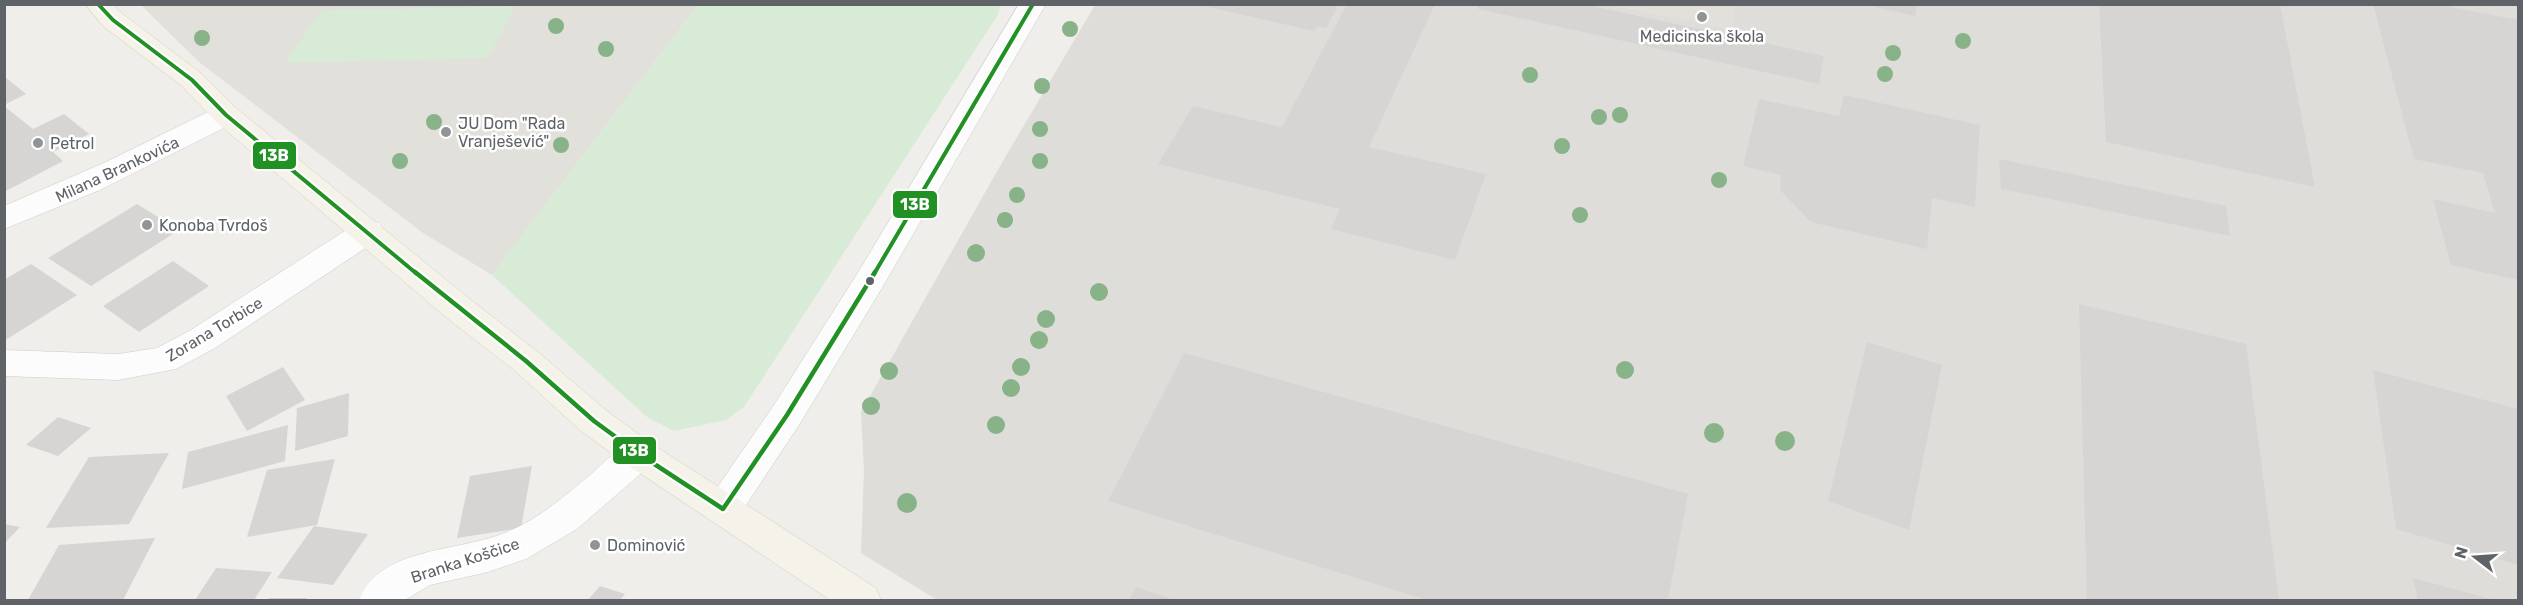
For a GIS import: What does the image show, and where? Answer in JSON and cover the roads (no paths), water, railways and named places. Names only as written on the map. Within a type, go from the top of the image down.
[{"type":"main road","points":[[98,4],[113,20],[192,80],[226,115],[459,309],[526,361],[594,421],[639,454],[862,600]]},
{"type":"street","points":[[723,509],[757,463],[892,246],[952,148],[1033,4]]},
{"type":"street","name":"Milana Brankovića","points":[[4,218],[70,191],[226,115]]},
{"type":"street","name":"Zorana Torbice","points":[[4,363],[118,367],[164,360],[203,339],[368,231]]},
{"type":"street","name":"Branka Koščice","points":[[378,600],[410,575],[496,554],[548,530],[564,519],[639,454]]},
{"type":"place","name":"Medicinska škola","points":[[1702,17]]},
{"type":"place","name":"JU Dom \"Rada Vranješević\"","points":[[446,132]]},
{"type":"place","name":"Petrol","points":[[38,143]]},
{"type":"place","name":"Konoba Tvrdoš","points":[[147,225]]},
{"type":"place","name":"Dominović","points":[[595,545]]}]
